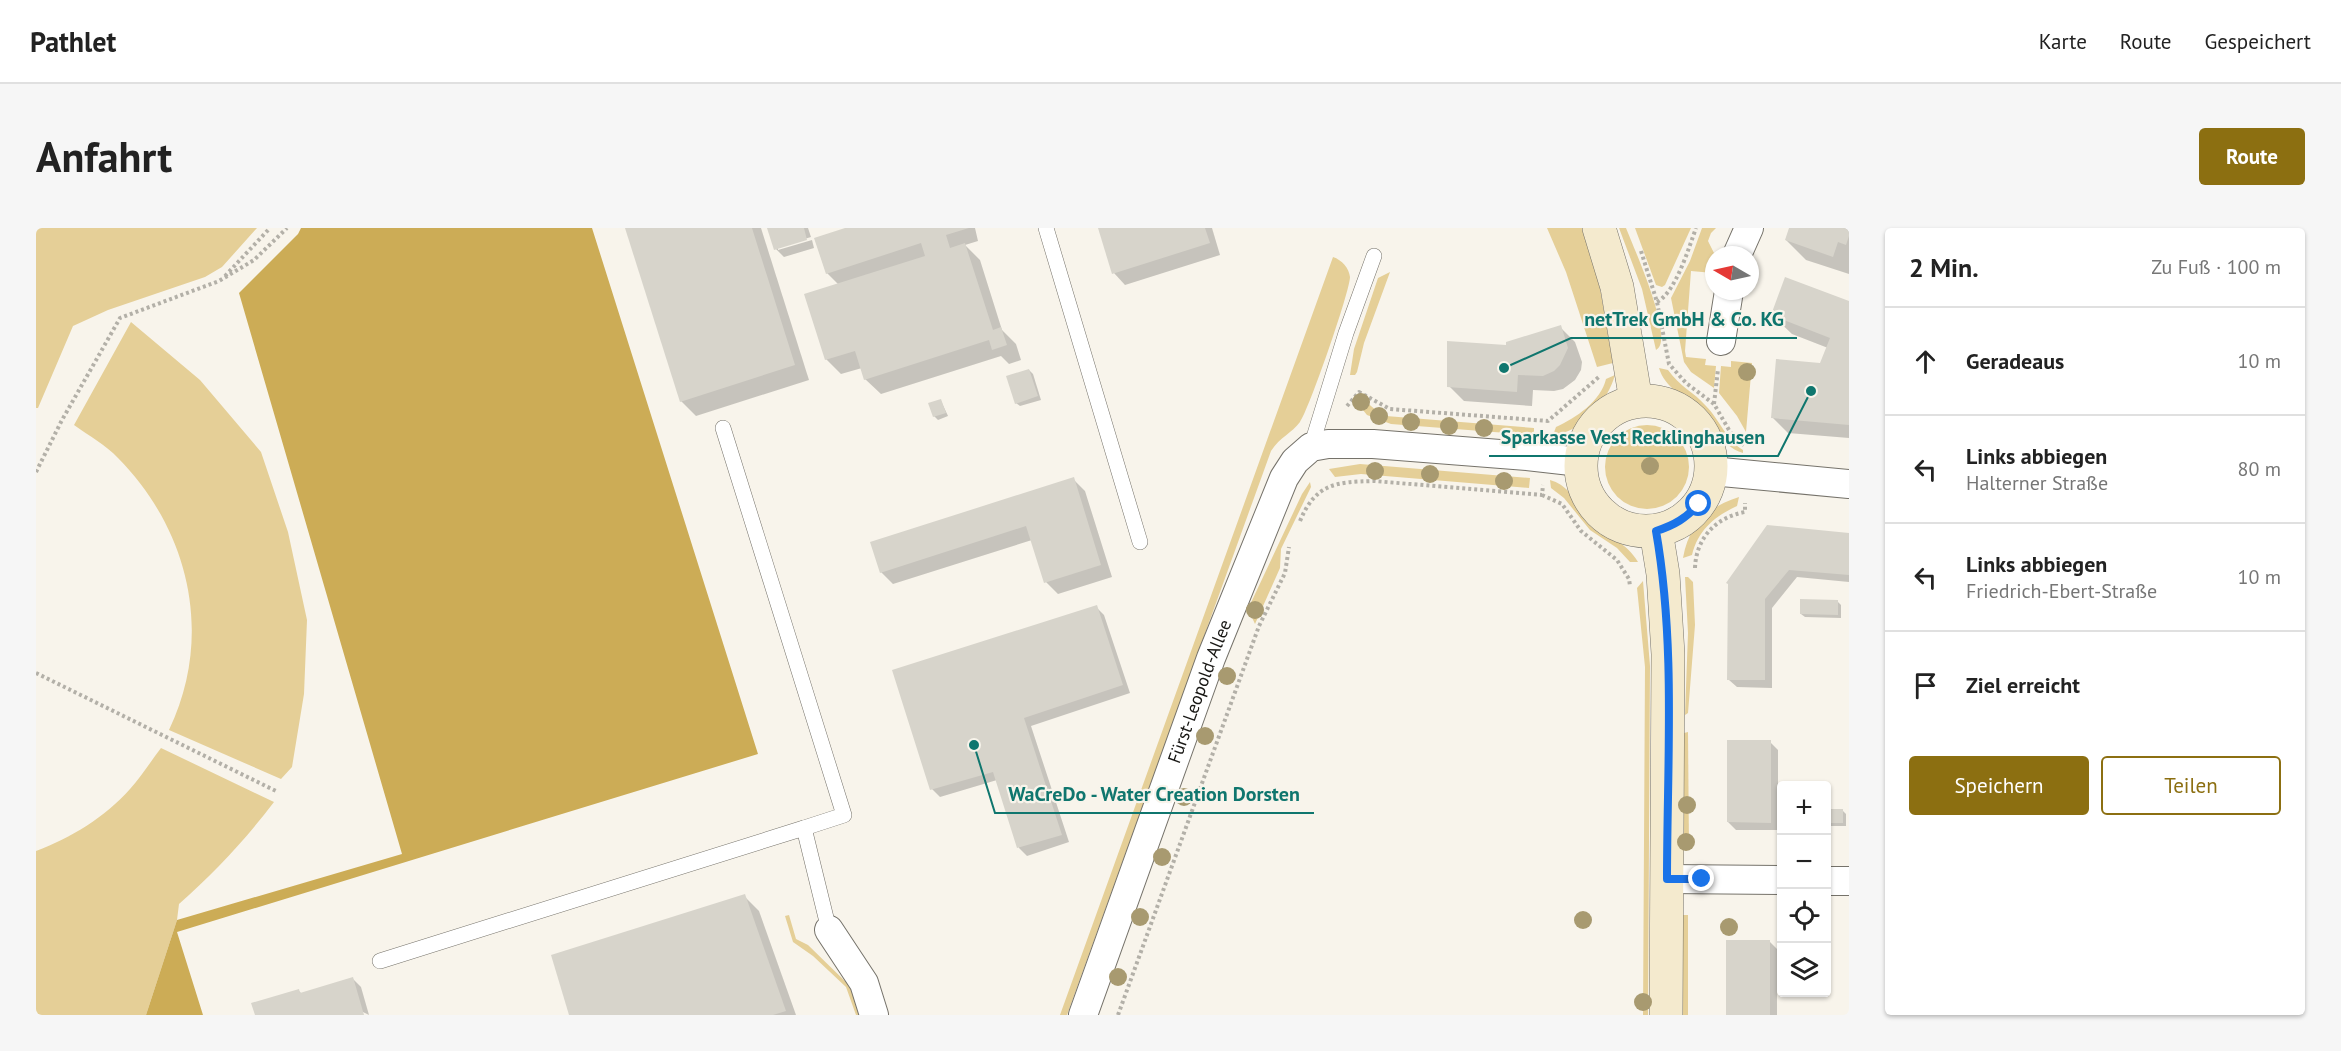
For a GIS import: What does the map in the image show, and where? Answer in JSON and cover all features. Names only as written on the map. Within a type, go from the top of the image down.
[{"type":"main road","points":[[1599,228],[1617,287],[1636,402]]},
{"type":"main road","points":[[1652,401],[1669,405],[1683,413],[1696,424],[1705,438],[1710,454],[1711,471],[1703,496],[1688,517],[1672,526],[1656,531],[1630,530],[1607,519],[1590,500],[1581,476],[1580,462],[1585,441],[1597,422],[1615,409],[1636,402],[1652,401]]},
{"type":"main road","points":[[1656,531],[1664,574],[1668,654],[1666,1015]]},
{"type":"street","points":[[1741,246],[1749,228]]},
{"type":"street","points":[[1721,341],[1728,300]]},
{"type":"street","points":[[1311,447],[1328,444],[1373,444],[1580,462]]},
{"type":"street","name":"Fürst-Leopold-Allee","points":[[1083,1015],[1215,647],[1284,478],[1295,461],[1311,447]]},
{"type":"street","points":[[1711,471],[1849,484]]},
{"type":"street","points":[[1667,879],[1777,880]]},
{"type":"street","points":[[1831,880],[1849,881]]},
{"type":"street","points":[[829,930],[864,983],[874,1015]]},
{"type":"lane","points":[[1046,228],[1140,542]]},
{"type":"lane","name":"Fürst-Leopold-Allee","points":[[1311,447],[1346,333],[1374,256]]},
{"type":"lane","points":[[380,961],[844,815],[723,428]]},
{"type":"lane","points":[[804,828],[829,930]]},
{"type":"path","points":[[219,281],[246,256],[270,228]]},
{"type":"path","points":[[36,472],[62,420],[120,318],[219,281],[254,260],[287,228]]},
{"type":"path","points":[[1657,302],[1669,288],[1696,228]]},
{"type":"path","points":[[1714,404],[1721,341]]},
{"type":"path","points":[[1345,408],[1359,392],[1390,409],[1548,421],[1603,373]]},
{"type":"path","points":[[1296,531],[1307,504],[1322,489]]},
{"type":"path","points":[[1542,495],[1562,504],[1581,531],[1617,560],[1629,579],[1631,590]]},
{"type":"path","points":[[1118,1015],[1259,626],[1285,573],[1288,549],[1292,540]]},
{"type":"path","points":[[36,673],[278,792]]},
{"type":"shaded area","points":[[36,228],[257,228],[222,267],[205,277],[108,310],[73,326],[38,408],[36,408]]},
{"type":"shaded area","points":[[301,228],[592,228],[758,754],[177,932],[203,1015],[146,1015],[177,920],[402,854],[239,293],[298,234]]},
{"type":"shaded area","points":[[1547,228],[1582,228],[1599,282],[1613,363],[1597,367],[1566,272]]},
{"type":"shaded area","points":[[1619,228],[1626,228],[1651,292],[1661,330],[1661,343],[1656,350],[1642,289]]},
{"type":"shaded area","points":[[1635,228],[1691,228],[1665,285],[1662,287],[1656,285]]},
{"type":"shaded area","points":[[1702,228],[1716,228],[1708,241],[1710,246],[1705,246],[1705,272],[1691,271],[1685,351],[1686,357],[1706,359],[1705,365],[1716,366],[1714,388],[1691,372],[1684,362],[1671,298],[1690,261]]},
{"type":"shaded area","points":[[1333,257],[1344,265],[1350,277],[1320,375],[1300,422],[1271,451],[1067,1015],[1060,1015]]},
{"type":"shaded area","points":[[1390,272],[1364,343],[1357,372],[1355,375],[1350,375],[1354,349],[1378,278]]},
{"type":"shaded area","points":[[131,322],[200,380],[261,452],[288,532],[307,620],[304,694],[292,767],[281,779],[169,730],[183,694],[190,658],[192,622],[187,586],[178,551],[163,518],[143,487],[113,453],[74,425]]},
{"type":"shaded area","points":[[1731,361],[1752,363],[1746,432],[1719,393],[1721,366],[1731,367]]},
{"type":"shaded area","points":[[1659,368],[1668,370],[1677,381],[1701,401],[1732,441],[1743,450],[1743,453],[1735,450],[1723,440],[1703,414],[1670,386]]},
{"type":"shaded area","points":[[1615,375],[1606,395],[1584,422],[1564,433],[1553,435],[1556,427],[1587,408],[1599,395],[1606,379]]},
{"type":"shaded area","points":[[1358,396],[1386,416],[1534,428],[1534,435],[1391,424],[1367,415],[1354,399]]},
{"type":"shaded area","points":[[1639,425],[1655,425],[1671,432],[1682,443],[1689,459],[1686,483],[1677,497],[1655,509],[1639,509],[1623,502],[1612,491],[1605,475],[1605,459],[1612,443],[1623,432]]},
{"type":"shaded area","points":[[1360,464],[1530,478],[1529,488],[1361,474],[1335,477],[1329,469]]},
{"type":"shaded area","points":[[1550,480],[1564,487],[1593,522],[1623,545],[1638,562],[1630,562],[1617,548],[1590,530],[1564,498],[1551,488]]},
{"type":"shaded area","points":[[1310,482],[1311,487],[1281,549],[1280,568],[1255,624],[1248,609],[1302,494]]},
{"type":"shaded area","points":[[1739,497],[1737,506],[1708,525],[1698,538],[1692,555],[1683,558],[1690,536],[1701,519],[1718,506]]},
{"type":"shaded area","points":[[1685,577],[1693,582],[1695,625],[1688,713],[1685,715],[1688,633]]},
{"type":"shaded area","points":[[1643,581],[1650,666],[1648,1015],[1643,1015],[1645,667],[1637,588]]},
{"type":"shaded area","points":[[1688,732],[1689,848],[1684,850],[1684,733]]},
{"type":"shaded area","points":[[161,748],[274,802],[229,856],[179,904],[177,920],[146,1015],[36,1015],[36,851],[75,833],[110,809],[134,784]]},
{"type":"shaded area","points":[[789,915],[796,939],[808,945],[851,987],[860,1015],[856,1015],[846,987],[813,956],[793,942],[785,916]]},
{"type":"shaded area","points":[[1683,915],[1688,915],[1688,1015],[1683,1015]]},
{"type":"building","points":[[625,228],[752,228],[795,365],[680,402]]},
{"type":"building","points":[[767,228],[804,228],[807,240],[774,250]]},
{"type":"building","points":[[845,228],[969,228],[946,235],[950,248],[965,243],[993,330],[1001,327],[1007,345],[992,350],[989,340],[864,380],[855,351],[825,360],[804,294],[925,256],[921,243],[826,274],[814,238]]},
{"type":"building","points":[[1098,228],[1205,228],[1210,243],[1112,274]]},
{"type":"building","points":[[1789,228],[1849,228],[1849,236],[1846,245],[1838,242],[1833,257],[1785,240]]},
{"type":"building","points":[[1785,277],[1849,301],[1849,425],[1771,418],[1776,359],[1820,363],[1830,338],[1771,315]]},
{"type":"building","points":[[1561,325],[1568,348],[1560,365],[1543,376],[1518,375],[1517,392],[1447,387],[1447,341],[1506,345],[1506,342]]},
{"type":"building","points":[[1029,369],[1038,396],[1015,404],[1006,376]]},
{"type":"building","points":[[941,399],[946,413],[933,417],[928,403]]},
{"type":"building","points":[[1074,477],[1101,565],[1044,583],[1026,526],[880,573],[870,542]]},
{"type":"building","points":[[1767,525],[1849,533],[1849,575],[1789,570],[1765,599],[1765,680],[1727,680],[1728,584],[1726,583]]},
{"type":"building","points":[[1800,599],[1838,600],[1838,615],[1800,614]]},
{"type":"building","points":[[1097,605],[1123,685],[1024,718],[1062,835],[1017,848],[993,772],[930,790],[892,670]]},
{"type":"building","points":[[1727,740],[1771,740],[1771,823],[1727,822]]},
{"type":"building","points":[[1831,809],[1843,809],[1843,823],[1831,823]]},
{"type":"building","points":[[745,894],[786,1011],[773,1015],[569,1015],[551,955]]},
{"type":"building","points":[[1726,940],[1770,940],[1770,1015],[1726,1015]]},
{"type":"building","points":[[353,977],[364,1015],[255,1015],[251,1003],[299,989],[300,993]]},
{"type":"place","name":"netTrek GmbH & Co. KG","points":[[1504,368]]},
{"type":"place","name":"Sparkasse Vest Recklinghausen","points":[[1811,391]]},
{"type":"place","name":"WaCreDo - Water Creation Dorsten","points":[[974,745]]},
{"type":"route","points":[[1699,504],[1688,517],[1672,526],[1656,531],[1664,574],[1668,654],[1667,879],[1702,879]]}]
